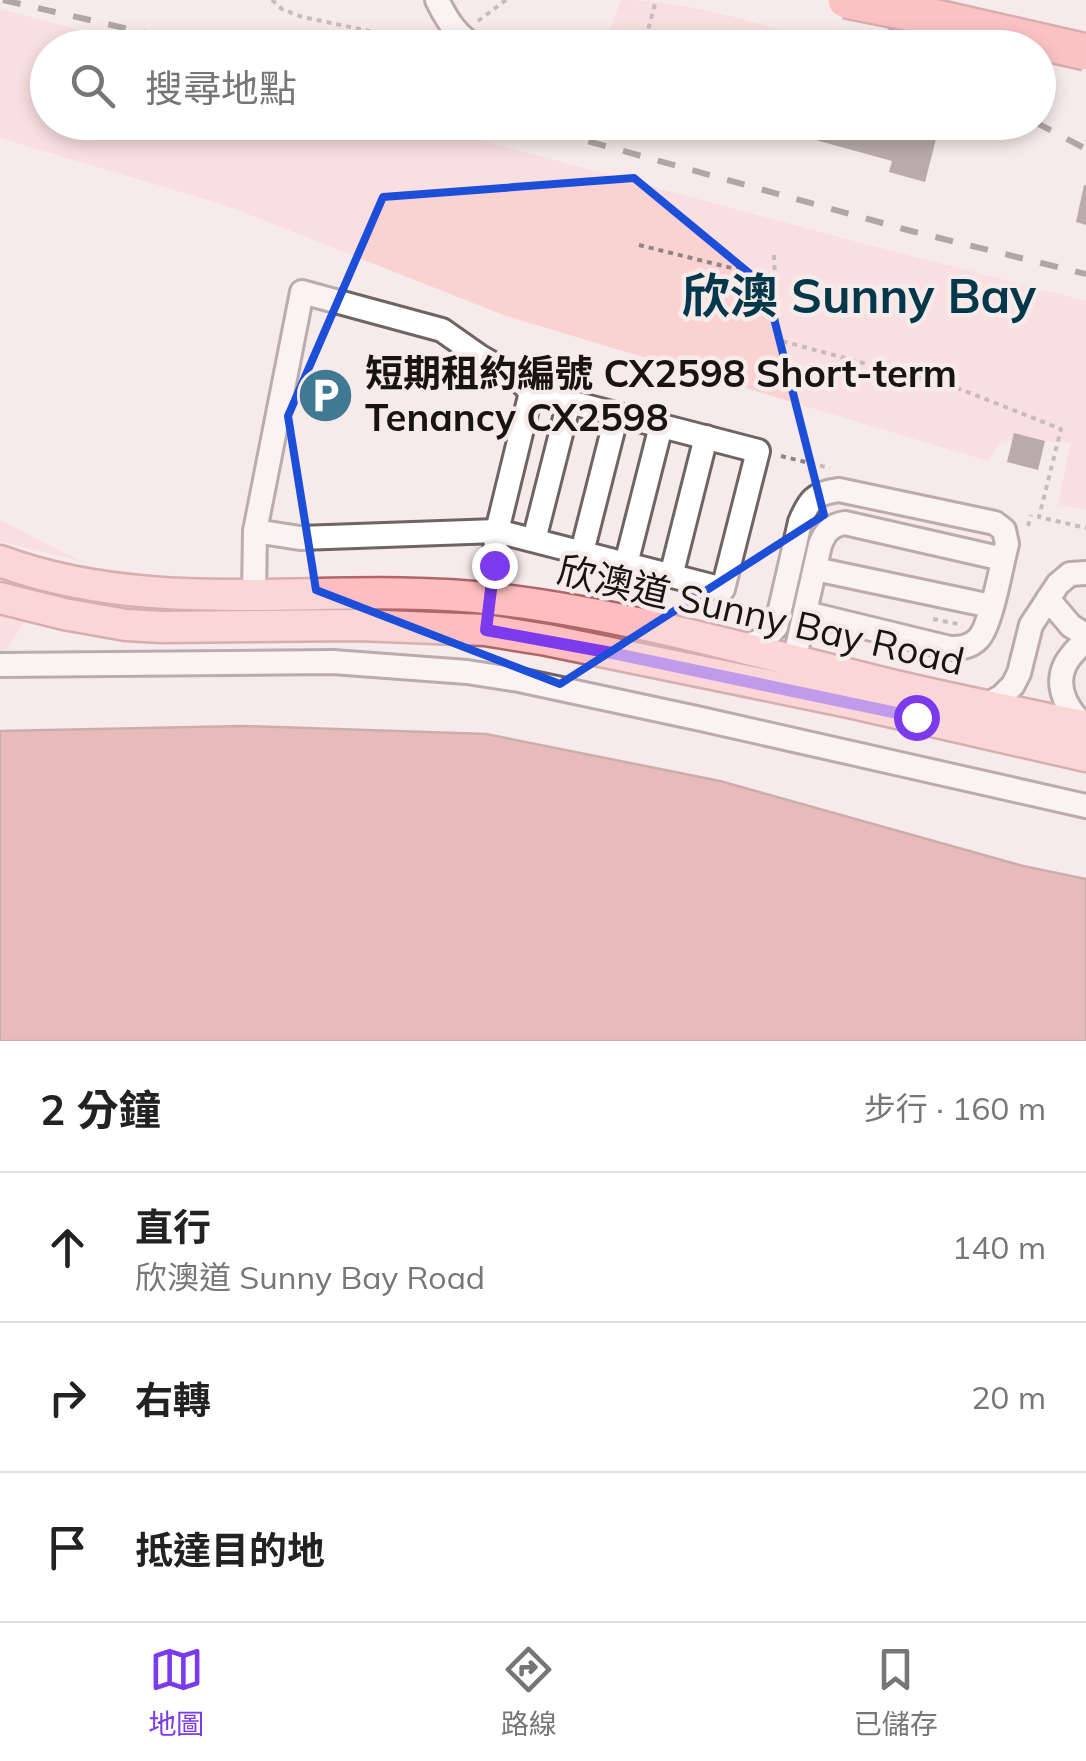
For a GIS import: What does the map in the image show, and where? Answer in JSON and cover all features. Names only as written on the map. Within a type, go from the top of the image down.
[{"type":"highway","points":[[846,0],[990,30]]},
{"type":"highway","points":[[1056,45],[1086,52]]},
{"type":"main road","name":"欣澳道 Sunny Bay Road","points":[[0,561],[95,586],[179,595],[382,592],[490,599],[594,614],[984,706],[1086,736]]},
{"type":"main road","name":"欣澳道 Sunny Bay Road","points":[[0,598],[79,617],[144,626],[359,625],[486,630],[788,689],[1086,736]]},
{"type":"main road","points":[[486,630],[490,599]]},
{"type":"lane","points":[[436,0],[455,30]]},
{"type":"lane","points":[[254,595],[256,532],[302,292],[442,330],[518,378],[531,392],[758,451],[723,589],[497,530],[300,538],[256,532]]},
{"type":"lane","points":[[490,599],[497,530],[531,392]]},
{"type":"lane","points":[[534,540],[569,402]]},
{"type":"lane","points":[[582,552],[617,414]]},
{"type":"lane","points":[[626,564],[661,426]]},
{"type":"lane","points":[[671,576],[706,438]]},
{"type":"lane","points":[[739,647],[756,644],[776,628],[800,522],[816,495],[839,490],[995,524],[1004,530],[1007,539],[986,627],[980,637],[963,648],[806,614]]},
{"type":"lane","points":[[794,661],[824,535],[831,527],[844,522],[1003,560]]},
{"type":"lane","points":[[815,569],[991,606]]},
{"type":"lane","points":[[984,706],[1013,685],[1031,624],[1058,584],[1070,574],[1086,572]]},
{"type":"lane","points":[[1048,599],[1086,637],[1062,672],[1067,706],[1086,736]]},
{"type":"lane","points":[[0,665],[333,662],[468,672],[701,718],[1086,806]]},
{"type":"path","points":[[272,0],[302,17],[365,30]]},
{"type":"path","points":[[460,30],[487,16],[506,0]]},
{"type":"path","points":[[648,30],[656,0]]},
{"type":"path","points":[[640,245],[776,279]]},
{"type":"path","points":[[774,254],[778,340],[960,389],[1061,429],[1039,516],[1086,528]]},
{"type":"highlighted area","points":[[634,178],[766,287],[824,515],[560,684],[316,590],[288,416],[383,197]]},
{"type":"shaded area","points":[[621,0],[704,10],[781,30],[610,30]]},
{"type":"shaded area","points":[[0,9],[79,30],[30,30],[30,140],[481,140],[1086,301],[1086,510],[1058,504],[1071,443],[1002,440],[988,461],[506,316],[225,205],[0,138]]},
{"type":"shaded area","points":[[0,520],[83,562],[0,541]]},
{"type":"shaded area","points":[[0,611],[26,620],[1,657],[0,657]]},
{"type":"shaded area","points":[[243,726],[486,734],[720,781],[1023,866],[1086,879],[1086,1041],[0,1041],[0,731]]},
{"type":"building","points":[[816,140],[936,140],[925,182],[889,172],[892,161]]},
{"type":"building","points":[[1086,185],[1086,225],[1076,222]]},
{"type":"building","points":[[1014,433],[1045,441],[1038,470],[1007,462]]},
{"type":"railway","points":[[3,0],[133,30]]},
{"type":"railway","points":[[859,0],[894,30]]},
{"type":"railway","points":[[1056,133],[1086,149]]},
{"type":"railway","points":[[584,140],[911,231],[1086,274]]},
{"type":"place","name":"短期租約編號 CX2598 Short-term Tenancy CX2598","points":[[326,395]]},
{"type":"district","name":"欣澳 Sunny Bay","points":[[859,295]]},
{"type":"route","points":[[494,565],[486,630],[916,717]]}]
